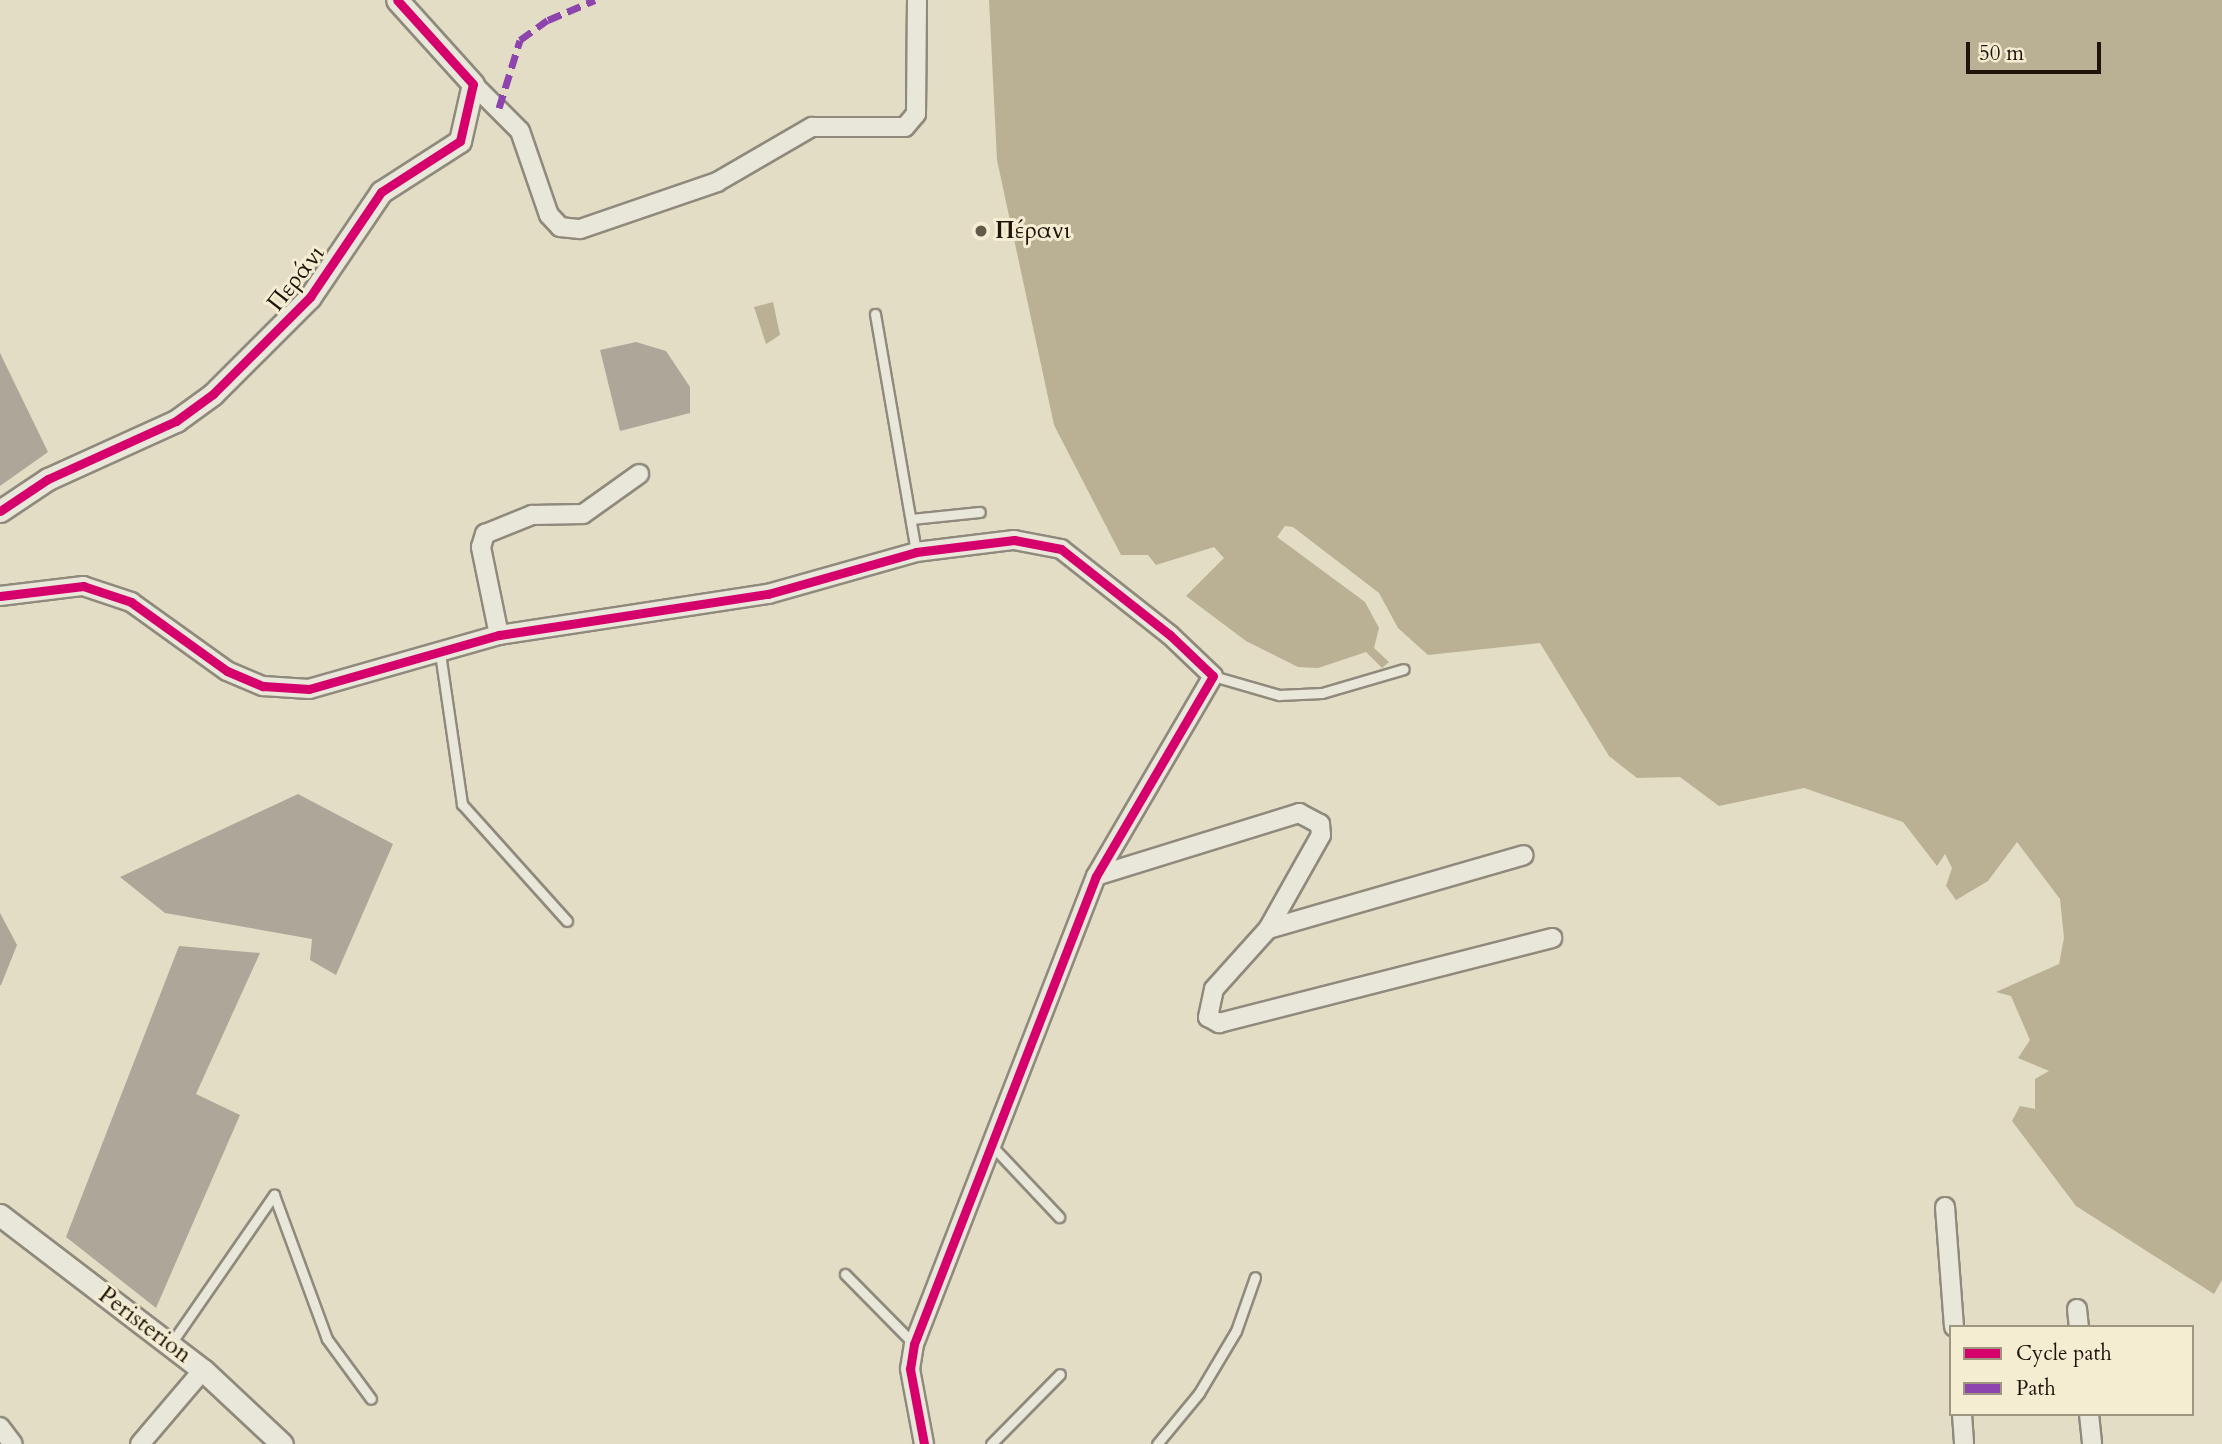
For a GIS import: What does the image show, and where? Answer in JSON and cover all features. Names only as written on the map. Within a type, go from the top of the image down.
[{"type":"street","points":[[397,0],[520,131],[549,215],[561,227],[580,229],[717,182],[811,127],[905,127],[916,114],[917,0]]},
{"type":"street","name":"Περάνι","points":[[0,511],[48,479],[176,421],[245,367],[310,297],[382,192],[460,141],[473,84]]},
{"type":"street","points":[[499,635],[481,547],[485,534],[532,515],[583,514],[639,474]]},
{"type":"street","points":[[0,596],[83,586],[131,602],[227,671],[263,686],[309,689],[499,635],[768,594],[916,552],[1014,540],[1061,550],[1213,676],[1096,876],[994,1148],[914,1343],[910,1369],[924,1444]]},
{"type":"street","points":[[1096,876],[1173,847],[1298,813],[1311,815],[1321,835],[1268,929],[1213,989],[1208,1017],[1219,1023],[1552,938]]},
{"type":"street","points":[[1268,929],[1524,855]]},
{"type":"street","points":[[1945,1207],[1954,1325]]},
{"type":"street","name":"Peristerion","points":[[0,1215],[203,1370],[282,1444]]},
{"type":"street","points":[[141,1444],[203,1370]]},
{"type":"street","points":[[1962,1416],[1964,1444]]},
{"type":"street","points":[[2088,1416],[2092,1444]]},
{"type":"street","points":[[0,1427],[13,1444]]},
{"type":"lane","points":[[875,314],[916,552]]},
{"type":"lane","points":[[911,519],[981,512]]},
{"type":"lane","points":[[440,653],[462,804],[567,921]]},
{"type":"lane","points":[[1213,676],[1279,695],[1334,690],[1404,669]]},
{"type":"lane","points":[[994,1148],[1059,1217]]},
{"type":"lane","points":[[170,1345],[274,1195],[327,1339],[371,1399]]},
{"type":"lane","points":[[845,1274],[914,1343]]},
{"type":"lane","points":[[1157,1444],[1199,1394],[1236,1331],[1255,1277]]},
{"type":"lane","points":[[990,1444],[1060,1374]]},
{"type":"shaded area","points":[[989,0],[2222,0],[2222,1280],[2214,1294],[2076,1206],[2012,1121],[2020,1106],[2035,1109],[2035,1079],[2049,1071],[2018,1058],[2030,1040],[2011,996],[1996,992],[2059,964],[2064,938],[2060,899],[2017,842],[1988,881],[1956,900],[1946,886],[1952,868],[1945,854],[1937,866],[1903,822],[1804,788],[1719,806],[1680,777],[1637,778],[1609,756],[1540,643],[1428,655],[1398,628],[1379,593],[1293,527],[1285,526],[1277,537],[1365,602],[1379,628],[1374,648],[1389,662],[1382,668],[1366,652],[1318,668],[1298,667],[1246,641],[1186,596],[1224,558],[1214,547],[1156,565],[1148,555],[1121,555],[1054,425],[997,160]]},
{"type":"shaded area","points":[[773,302],[780,335],[766,344],[754,307]]},
{"type":"building","points":[[636,342],[666,351],[690,387],[690,413],[620,431],[600,350]]},
{"type":"building","points":[[0,353],[48,452],[0,486]]},
{"type":"building","points":[[298,794],[393,844],[336,975],[310,960],[312,939],[165,913],[120,877]]},
{"type":"building","points":[[0,913],[17,945],[1,985],[0,985]]},
{"type":"building","points":[[179,946],[260,953],[196,1094],[240,1115],[156,1308],[66,1237]]},
{"type":"marked path","points":[[499,108],[520,40],[548,20],[595,0]]},
{"type":"cycle path","points":[[0,511],[48,479],[176,421],[213,394],[310,297],[381,192],[460,141],[473,84],[397,0]]},
{"type":"cycle path","points":[[0,596],[83,586],[131,602],[227,671],[263,686],[309,689],[499,635],[768,594],[916,552],[1014,540],[1061,549],[1170,635],[1213,676],[1096,876],[914,1344],[910,1369],[924,1444]]},
{"type":"place","name":"Πέρανι","points":[[981,231]]}]
